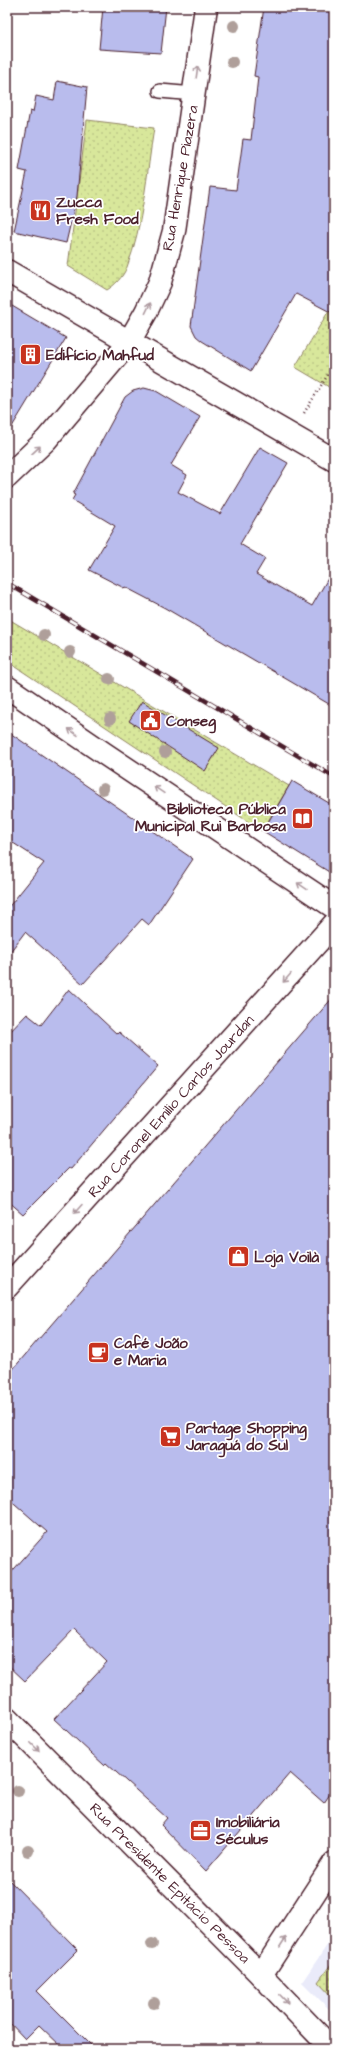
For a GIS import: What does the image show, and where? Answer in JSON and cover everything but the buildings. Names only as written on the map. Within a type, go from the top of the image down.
[{"type":"main road","name":"Rua Henrique Piazera","points":[[7,477],[46,440],[128,342],[146,312],[160,282],[174,231],[206,7]]},
{"type":"main road","points":[[7,271],[290,436],[334,460]]},
{"type":"main road","points":[[7,686],[111,759],[334,908]]},
{"type":"main road","name":"Rua Coronel Emilio Carlos Jourdan","points":[[7,1287],[334,924]]},
{"type":"main road","name":"Rua Presidente Epitácio Pessoa","points":[[7,1720],[261,1975],[332,2049]]},
{"type":"main road","points":[[261,1975],[334,1863]]},
{"type":"lane","points":[[160,91],[194,94]]},
{"type":"path","points":[[290,436],[334,365]]},
{"type":"shaded area","points":[[334,1935],[334,2014],[302,1982]]},
{"type":"green space","points":[[87,120],[154,128],[144,199],[137,234],[127,267],[116,283],[107,290],[68,266]]},
{"type":"green space","points":[[331,307],[334,308],[334,390],[295,367]]},
{"type":"green space","points":[[7,618],[289,786],[262,831],[7,661]]},
{"type":"green space","points":[[331,1964],[334,1966],[334,1999],[318,1982]]},
{"type":"railway","points":[[7,583],[334,777]]},
{"type":"place","name":"Zucca Fresh Food","points":[[41,211]]},
{"type":"place","name":"Edifício Mahfud","points":[[31,355]]},
{"type":"place","name":"Conseg","points":[[151,721]]},
{"type":"place","name":"Biblioteca Pública Municipal Rui Barbosa","points":[[302,818]]},
{"type":"place","name":"Loja Voilà","points":[[239,1257]]},
{"type":"place","name":"Café João e Maria","points":[[99,1352]]},
{"type":"place","name":"Partage Shopping Jaraguá do Sul","points":[[170,1437]]},
{"type":"place","name":"Imobiliária Séculus","points":[[200,1831]]}]
